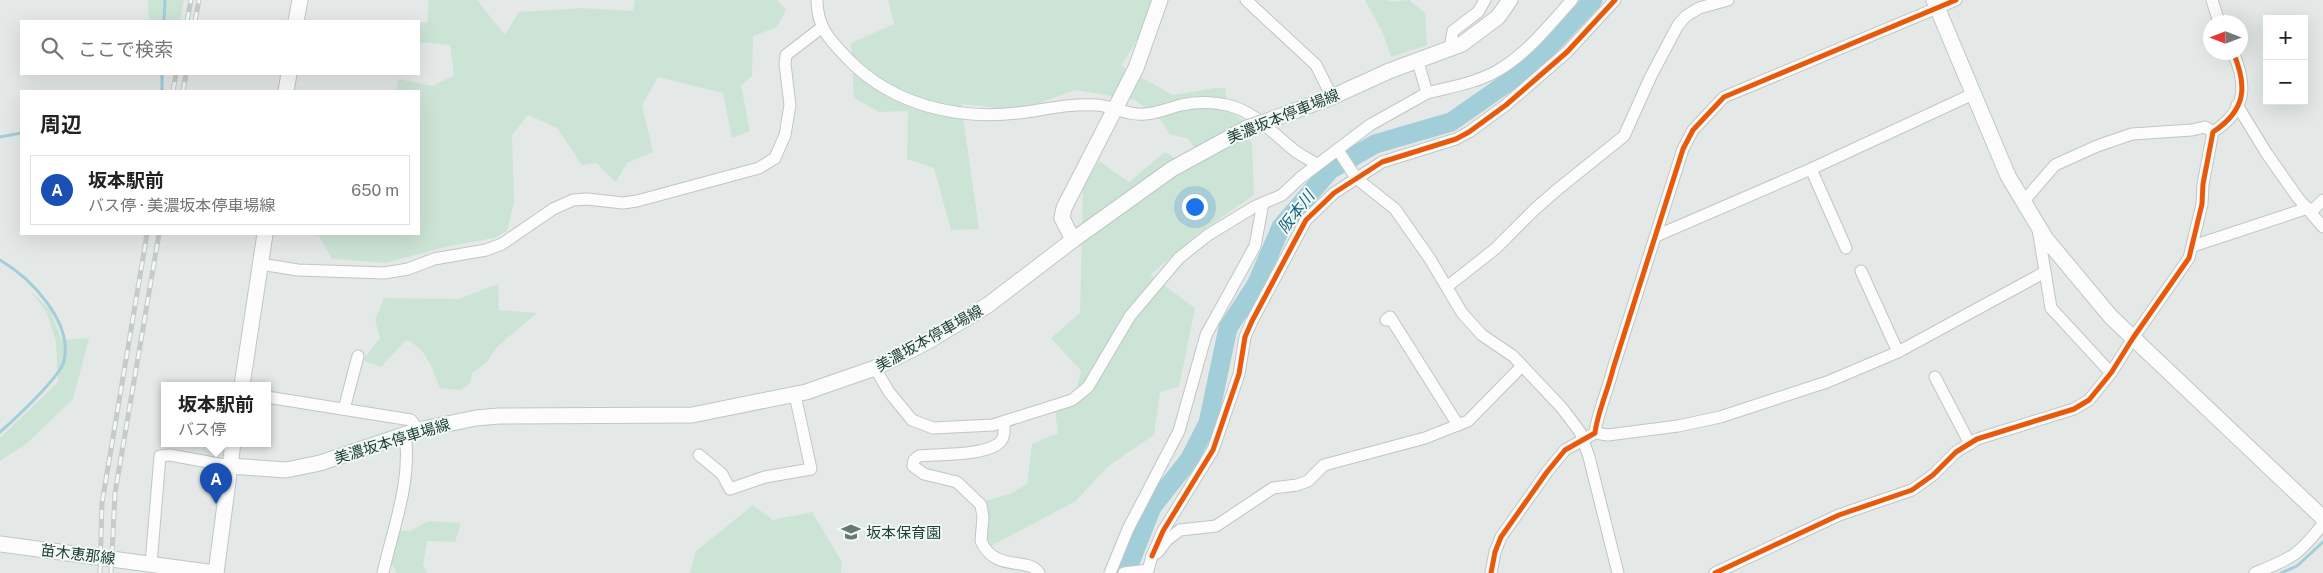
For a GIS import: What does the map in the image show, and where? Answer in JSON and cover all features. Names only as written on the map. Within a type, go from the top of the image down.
[{"type":"main road","points":[[296,20],[300,0]]},
{"type":"main road","points":[[1073,240],[1065,227],[1062,213],[1143,53],[1160,0]]},
{"type":"main road","name":"美濃坂本停車場線","points":[[230,466],[286,470],[320,463],[412,432],[476,418],[499,416],[692,415],[796,395],[875,368],[927,342],[988,305],[1073,240],[1172,169],[1248,128],[1332,97],[1389,71],[1418,62],[1462,44],[1498,17],[1510,0]]},
{"type":"main road","points":[[1936,4],[2008,176],[2038,227],[2085,289],[2133,338],[2323,518]]},
{"type":"main road","points":[[286,90],[289,75]]},
{"type":"main road","points":[[242,382],[265,235]]},
{"type":"main road","points":[[215,573],[232,447]]},
{"type":"main road","name":"苗木恵那線","points":[[0,544],[215,573]]},
{"type":"street","points":[[818,0],[821,28],[863,74],[879,85],[941,110],[966,115],[993,115],[1071,106],[1098,105],[1143,115],[1194,104],[1228,105],[1253,117],[1298,153],[1309,157],[1317,166]]},
{"type":"street","points":[[1246,0],[1316,65],[1332,97]]},
{"type":"street","points":[[1452,48],[1450,42],[1453,31],[1478,12],[1486,0]]},
{"type":"street","points":[[875,368],[889,392],[912,420],[932,428],[1004,422],[1072,400],[1093,379],[1130,316],[1179,258],[1208,235],[1264,203],[1282,195],[1317,166],[1340,153],[1370,125],[1427,93],[1476,80],[1496,71],[1521,54],[1572,0]]},
{"type":"street","points":[[1124,573],[1145,571],[1163,532],[1213,450],[1239,374],[1245,337],[1297,235],[1320,206],[1354,176],[1382,162],[1443,143],[1469,132],[1506,105],[1567,52],[1615,0]]},
{"type":"street","points":[[1448,286],[1495,249],[1558,188],[1624,136],[1651,76],[1678,25],[1686,16],[1699,8],[1728,0]]},
{"type":"street","points":[[1595,433],[1596,424],[1682,149],[1698,125],[1724,97],[1936,4],[1956,0]]},
{"type":"street","points":[[2212,0],[2217,15]]},
{"type":"street","points":[[260,264],[298,270],[384,273],[408,269],[434,259],[494,247],[553,209],[573,200],[587,199],[622,203],[637,201],[759,168],[775,158],[785,135],[790,105],[785,64],[786,55],[821,28]]},
{"type":"street","points":[[1715,573],[1839,515],[1912,490],[1933,475],[1956,452],[1977,439],[2074,409],[2089,400],[2111,373],[2189,258],[2193,246],[2213,132],[2231,118],[2243,90],[2243,79],[2236,60]]},
{"type":"street","points":[[1418,62],[1427,93]]},
{"type":"street","points":[[1656,236],[1811,169],[1973,94]]},
{"type":"street","points":[[2237,106],[2267,154],[2323,227]]},
{"type":"street","points":[[2023,202],[2055,165],[2096,146],[2132,134],[2192,130],[2205,127],[2213,132]]},
{"type":"street","points":[[1340,153],[1354,176],[1395,209],[1448,286],[1462,313],[1482,335],[1512,356],[1522,366],[1562,408],[1583,439],[1618,573]]},
{"type":"street","points":[[1811,169],[1846,248]]},
{"type":"street","points":[[2193,246],[2309,210],[2323,200]]},
{"type":"street","points":[[1110,573],[1128,529],[1150,490],[1179,431],[1206,335],[1255,246],[1264,203]]},
{"type":"street","points":[[2038,227],[2051,308],[2111,373]]},
{"type":"street","points":[[1861,271],[1898,352]]},
{"type":"street","points":[[1491,573],[1495,552],[1501,537],[1516,514],[1566,450],[1583,439],[1595,433],[1608,435],[1678,426],[1720,417],[1827,382],[1898,352],[2046,272]]},
{"type":"street","points":[[1386,320],[1390,317],[1458,425]]},
{"type":"street","points":[[344,409],[358,356]]},
{"type":"street","points":[[1152,556],[1158,552],[1167,540],[1180,530],[1216,526],[1272,488],[1297,485],[1308,481],[1324,464],[1425,438],[1468,421],[1522,366]]},
{"type":"street","points":[[1935,377],[1970,444]]},
{"type":"street","points":[[699,455],[722,474],[730,489],[765,477],[811,469],[796,395]]},
{"type":"street","points":[[271,398],[411,420],[412,432],[406,476],[383,573]]},
{"type":"street","points":[[1004,422],[1005,434],[1001,441],[990,448],[962,453],[919,456],[914,460],[913,466],[924,474],[957,482],[981,505],[983,517],[981,541],[993,558],[1002,563],[1031,566],[1039,573]]},
{"type":"street","points":[[151,564],[160,456],[170,455],[230,466]]},
{"type":"street","points":[[2255,573],[2294,556],[2308,545],[2323,524]]},
{"type":"green space","points":[[148,0],[184,0],[180,20],[149,20]]},
{"type":"green space","points":[[429,0],[477,0],[505,35],[519,12],[582,8],[633,11],[635,0],[777,0],[786,10],[777,27],[753,36],[752,76],[741,86],[750,131],[732,138],[723,93],[658,77],[642,105],[653,152],[627,163],[616,182],[596,163],[582,165],[557,128],[528,115],[512,135],[514,202],[507,231],[494,238],[445,247],[386,263],[332,259],[319,235],[420,235],[420,90],[396,90],[398,79],[433,86],[454,75],[450,45],[420,42],[420,22],[427,23]]},
{"type":"green space","points":[[888,0],[1151,0],[1141,33],[1121,66],[1173,95],[1214,88],[1226,88],[1225,108],[1244,121],[1252,144],[1254,195],[1199,233],[1150,275],[1195,308],[1179,387],[1160,392],[1154,435],[1107,467],[1076,501],[989,547],[985,533],[988,513],[985,501],[1010,494],[1027,484],[1032,444],[1058,433],[1055,409],[1075,395],[1081,371],[1051,338],[1080,313],[1083,187],[1099,161],[1129,182],[1165,152],[1173,157],[1181,174],[1203,159],[1187,138],[1170,135],[1161,120],[1135,100],[1076,90],[1019,110],[961,104],[979,229],[951,230],[934,168],[907,159],[908,111],[879,112],[854,98],[851,43],[894,24]]},
{"type":"green space","points":[[1365,0],[1388,0],[1389,2],[1409,0],[1425,13],[1427,45],[1391,57],[1383,33]]},
{"type":"green space","points":[[498,284],[499,310],[537,313],[498,346],[486,363],[472,373],[471,382],[461,390],[440,388],[424,354],[419,348],[406,340],[381,367],[363,360],[380,338],[375,320],[384,298],[459,299]]},
{"type":"green space","points":[[30,290],[50,310],[62,340],[89,338],[73,399],[27,443],[0,461],[0,438],[58,382],[56,342],[47,313]]},
{"type":"green space","points":[[753,505],[773,520],[812,512],[842,562],[841,573],[690,573],[696,551]]},
{"type":"green space","points":[[429,521],[461,523],[455,542],[427,541],[423,565],[427,573],[397,573],[387,556],[395,530],[410,531]]},
{"type":"waterway","points":[[164,20],[165,0]]},
{"type":"waterway","name":"阪本川","points":[[1126,573],[1152,507],[1189,460],[1208,423],[1228,328],[1256,285],[1281,227],[1330,170],[1375,144],[1451,122],[1530,67],[1593,0]]},
{"type":"waterway","points":[[162,75],[162,90]]},
{"type":"waterway","points":[[0,137],[20,133]]},
{"type":"waterway","points":[[0,260],[24,278],[47,303],[62,331],[65,346],[64,361],[61,368],[36,398],[0,432]]},
{"type":"waterway","points":[[2281,573],[2297,566],[2323,542]]},
{"type":"railway","points":[[187,20],[191,0]]},
{"type":"railway","points":[[195,20],[199,0]]},
{"type":"railway","points":[[173,90],[176,75]]},
{"type":"railway","points":[[183,90],[186,75]]},
{"type":"railway","points":[[100,573],[102,503],[147,235]]},
{"type":"railway","points":[[111,573],[115,493],[159,235]]},
{"type":"cycle path","points":[[1152,556],[1163,531],[1213,450],[1239,374],[1245,337],[1306,220],[1334,193],[1382,162],[1456,139],[1469,132],[1506,105],[1567,52],[1615,0]]},
{"type":"cycle path","points":[[1491,573],[1495,552],[1501,537],[1547,472],[1565,450],[1595,433],[1600,410],[1683,149],[1693,130],[1724,97],[1956,0]]},
{"type":"cycle path","points":[[1715,573],[1839,515],[1912,490],[1933,475],[1956,452],[1977,439],[2074,409],[2089,400],[2111,373],[2189,258],[2202,204],[2203,184],[2213,132],[2232,115],[2241,97],[2241,76],[2236,60]]},
{"type":"place","name":"坂本駅前","points":[[216,504]]},
{"type":"place","name":"坂本保育園","points":[[851,532]]}]
